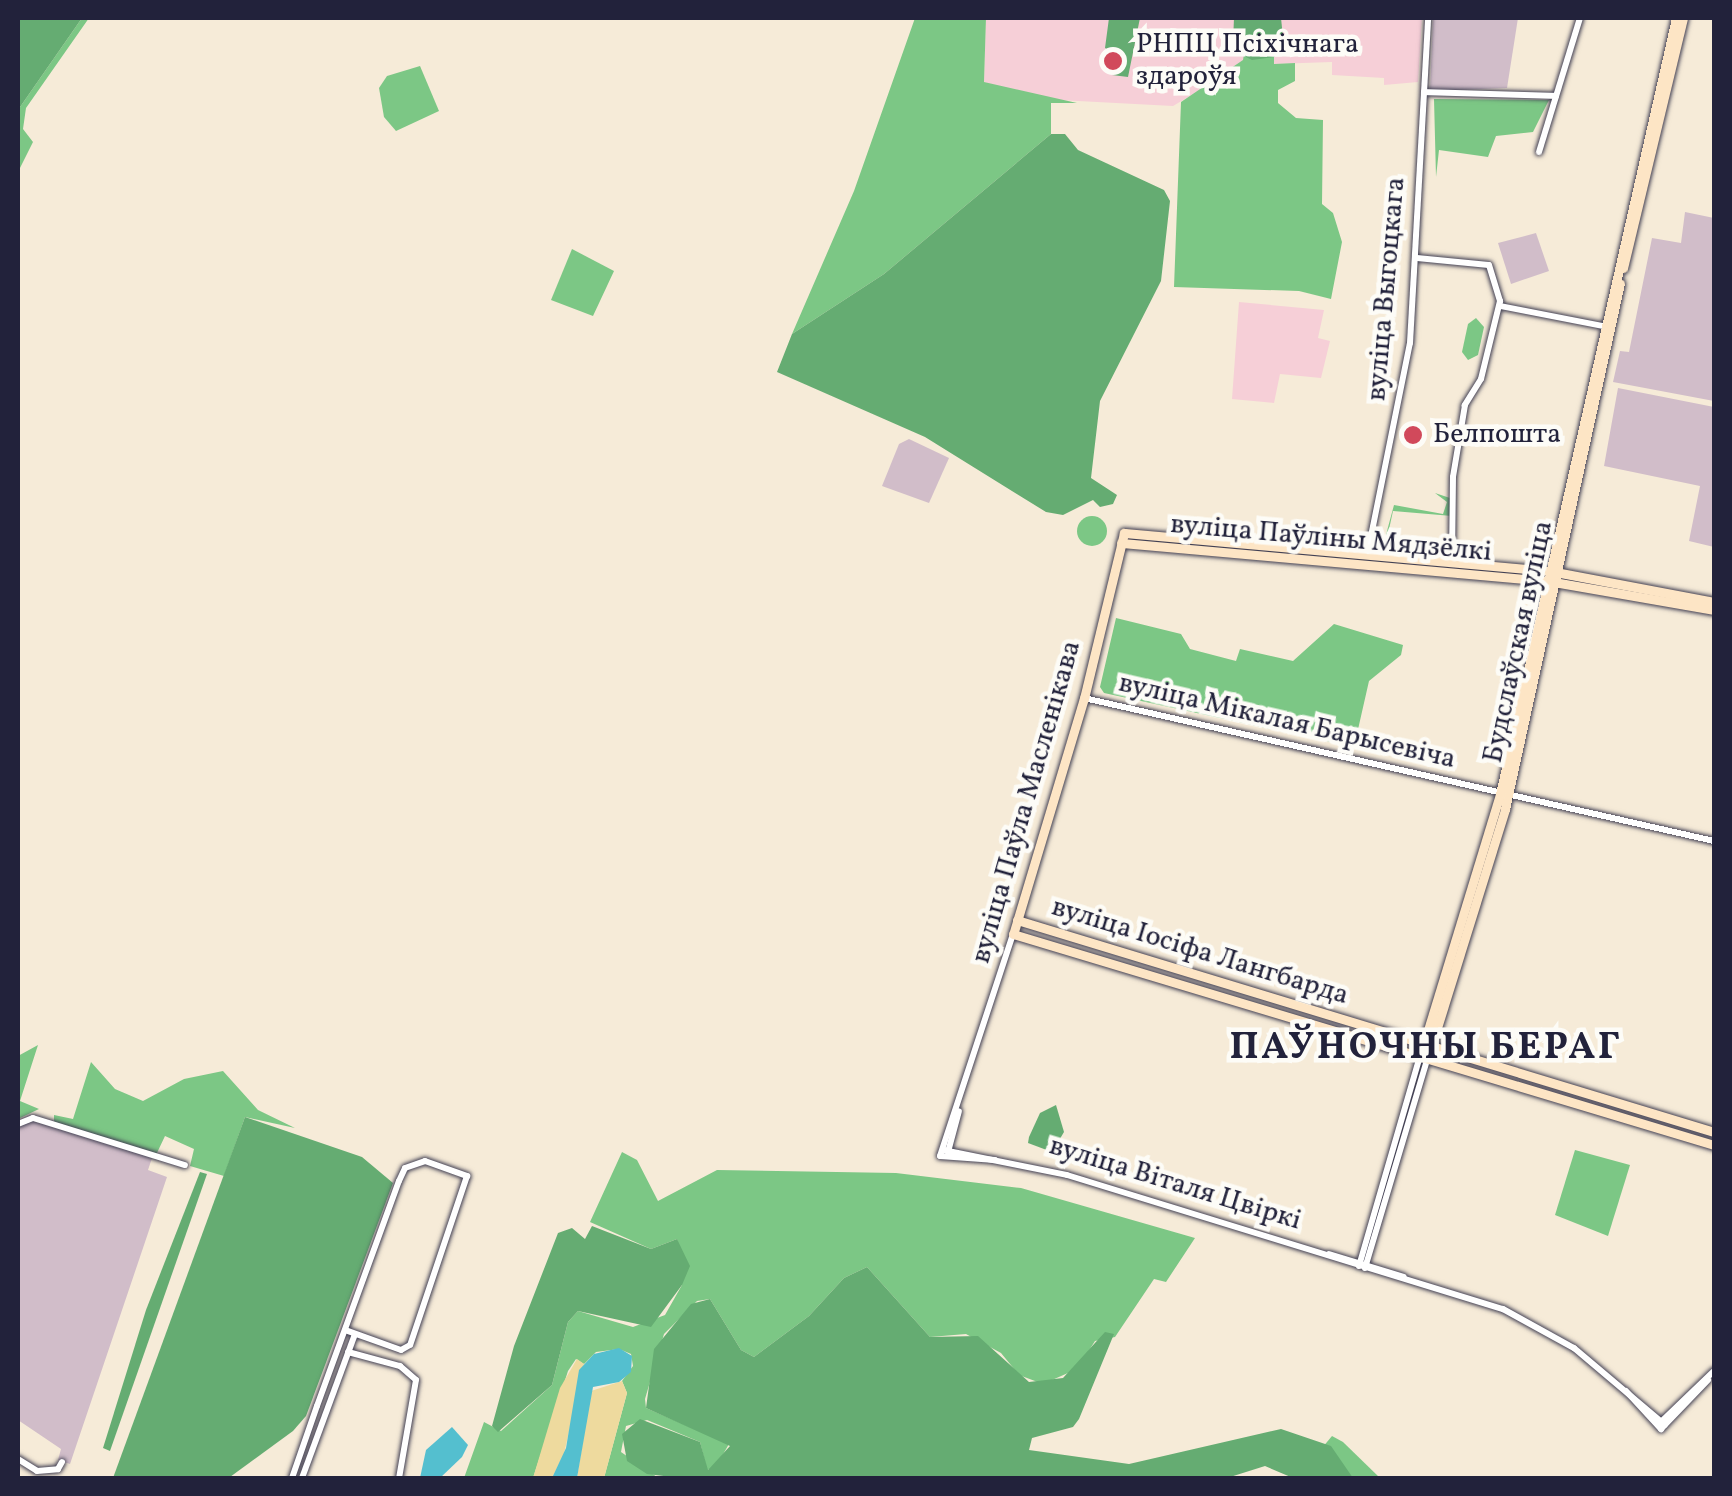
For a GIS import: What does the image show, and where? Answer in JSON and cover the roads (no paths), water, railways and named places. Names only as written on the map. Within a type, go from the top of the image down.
[{"type":"main road","name":"Будслаўская вуліца","points":[[1553,577],[1603,326],[1676,18]]},
{"type":"main road","name":"Будслаўская вуліца","points":[[1423,1057],[1504,795],[1683,18]]},
{"type":"main road","name":"вуліца Паўліны Мядзёлкі","points":[[1123,538],[1553,577],[1714,610]]},
{"type":"main road","name":"вуліца Паўла Масленікава","points":[[1013,934],[1084,698],[1123,538]]},
{"type":"main road","name":"вуліца Паўліны Мядзёлкі","points":[[1367,558],[1452,562],[1714,602]]},
{"type":"main road","name":"вуліца Іосіфа Лангбарда","points":[[1017,920],[1714,1132]]},
{"type":"main road","name":"вуліца Іосіфа Лангбарда","points":[[1013,934],[1714,1145]]},
{"type":"street","name":"вуліца Выгоцкага","points":[[1367,558],[1404,386],[1417,258],[1428,18]]},
{"type":"street","points":[[1539,152],[1580,18]]},
{"type":"street","points":[[1424,92],[1556,96]]},
{"type":"street","points":[[1417,258],[1490,265],[1500,306],[1481,379],[1465,406],[1454,468],[1452,562]]},
{"type":"street","points":[[1500,306],[1603,326]]},
{"type":"street","name":"вуліца Мікалая Барысевіча","points":[[1084,698],[1714,841]]},
{"type":"street","name":"вуліца Паўла Масленікава","points":[[944,1153],[1013,934]]},
{"type":"street","name":"Будслаўская вуліца","points":[[1363,1264],[1423,1057]]},
{"type":"street","points":[[18,1124],[33,1118],[185,1165]]},
{"type":"street","name":"вуліца Віталя Цвіркі","points":[[944,1153],[1008,1160],[1504,1309],[1574,1348],[1661,1424],[1714,1371]]},
{"type":"street","points":[[292,1478],[345,1330],[406,1168],[426,1160],[463,1174],[469,1182],[410,1346],[402,1350],[345,1330]]},
{"type":"street","points":[[302,1478],[355,1334]]},
{"type":"street","points":[[348,1352],[400,1366],[416,1380],[399,1478]]},
{"type":"street","points":[[18,1459],[36,1475],[58,1469],[62,1462]]},
{"type":"water","points":[[619,1348],[632,1356],[631,1372],[619,1382],[593,1387],[577,1478],[552,1478],[566,1448],[579,1370],[594,1354]]},
{"type":"water","points":[[452,1427],[468,1445],[462,1457],[440,1478],[420,1478],[426,1450]]},
{"type":"place","name":"РНПЦ Псіхічнага здароўя","points":[[1113,61]]},
{"type":"place","name":"Белпошта","points":[[1413,435]]},
{"type":"district","name":"ПАЎНОЧНЫ БЕРАГ","points":[[1426,1049]]}]
